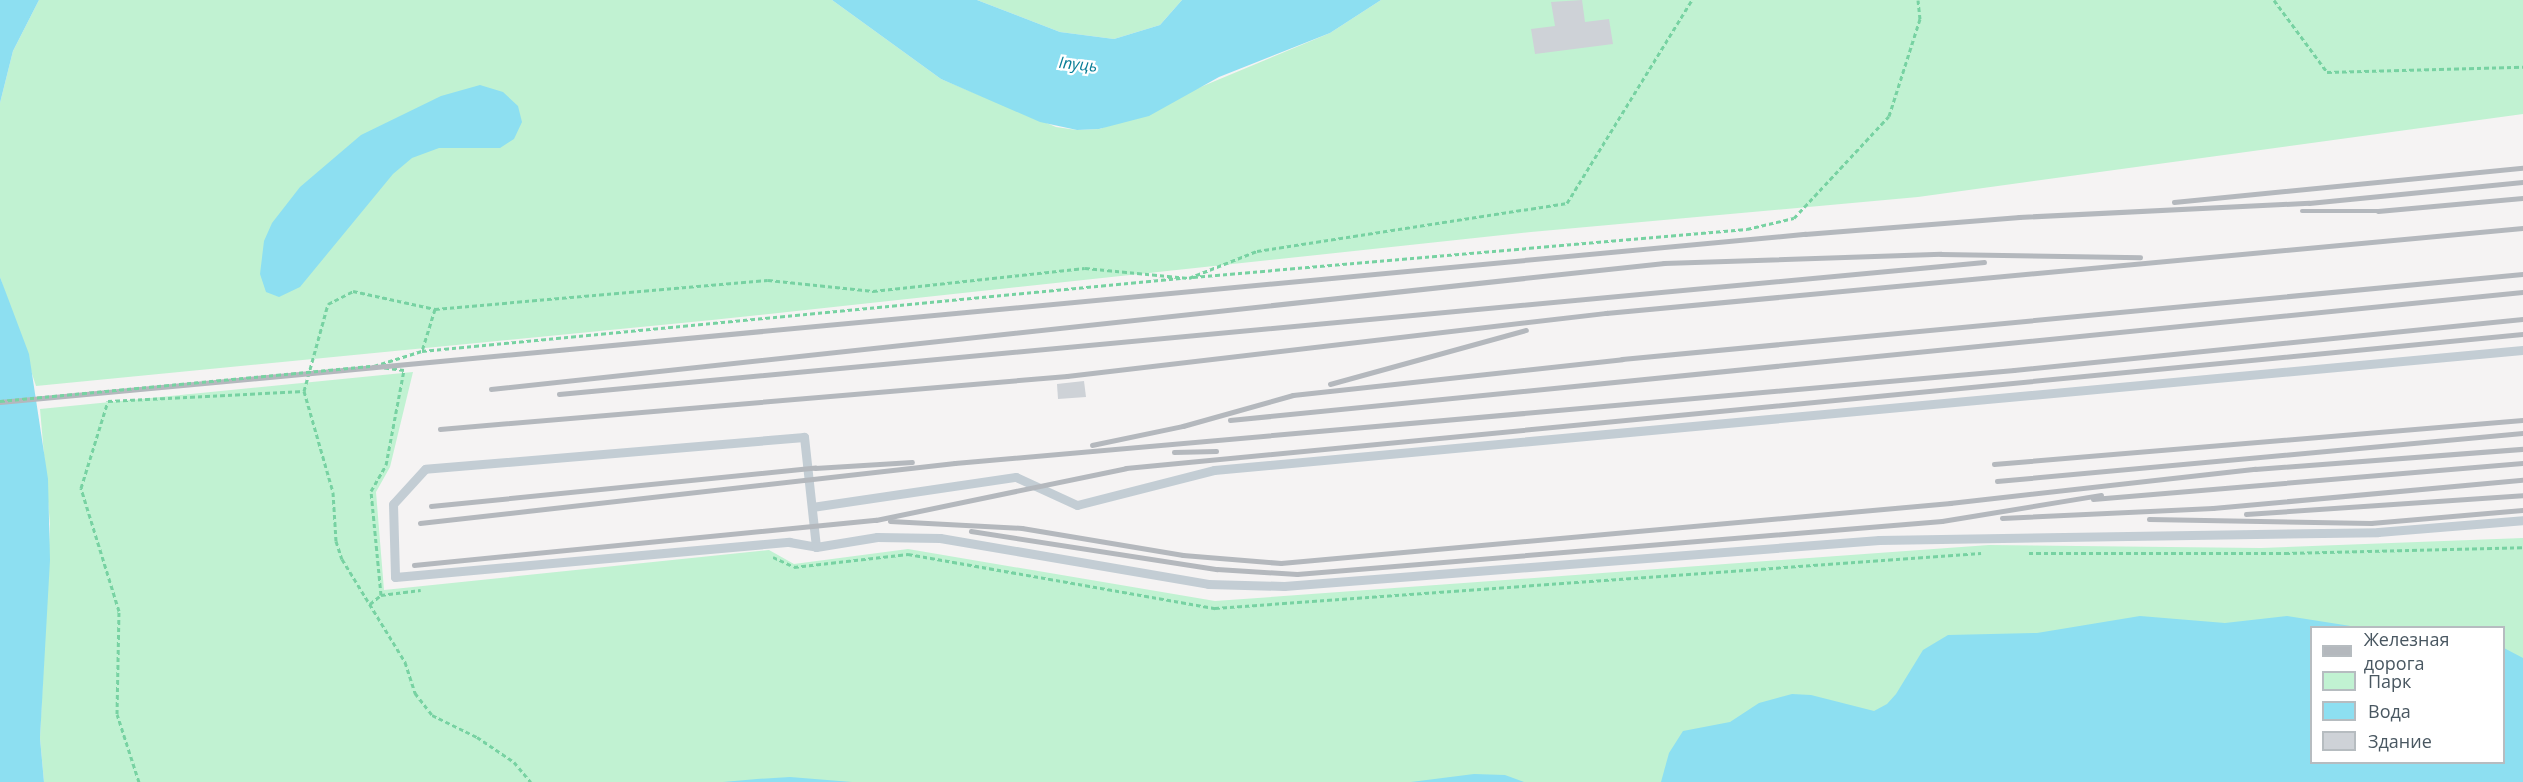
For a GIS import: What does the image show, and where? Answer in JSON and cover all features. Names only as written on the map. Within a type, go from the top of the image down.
[{"type":"lane","points":[[812,507],[1016,477],[1077,505],[1214,470],[2523,350]]},
{"type":"lane","points":[[816,547],[804,437],[425,469],[393,504],[394,577],[789,542],[816,547],[877,537],[940,538],[1208,584],[1284,586],[1879,540],[2378,532],[2523,520]]},
{"type":"path","points":[[531,782],[514,762],[477,737],[432,716],[415,693],[405,662],[342,559],[336,541],[333,492],[304,391],[328,304],[353,291],[435,309],[768,280],[873,291],[1085,268],[1189,278],[1257,251],[1567,203],[1692,0]]},
{"type":"path","points":[[0,400],[372,366],[422,351],[1189,278],[1747,229],[1794,218],[1889,116],[1920,19],[1918,0]]},
{"type":"path","points":[[2274,0],[2327,72],[2523,67]]},
{"type":"path","points":[[422,351],[435,309]]},
{"type":"path","points":[[370,604],[381,595],[371,491],[386,465],[404,370],[372,366]]},
{"type":"path","points":[[139,782],[117,714],[119,611],[81,488],[108,401],[304,391]]},
{"type":"green space","points":[[39,0],[832,0],[941,79],[1056,127],[1077,130],[1100,129],[1330,33],[1381,0],[2523,0],[2523,114],[1918,197],[1531,232],[712,320],[36,386],[0,277],[0,103],[13,51]]},
{"type":"green space","points":[[977,0],[1182,0],[1160,25],[1114,39],[1060,32]]},
{"type":"green space","points":[[413,372],[390,467],[376,492],[384,590],[769,550],[794,564],[908,549],[1215,601],[1989,545],[2261,548],[2523,538],[2523,782],[44,782],[40,738],[50,524],[40,409]]},
{"type":"water","points":[[0,0],[39,0],[13,51],[0,103]]},
{"type":"water","name":"Іпуць","points":[[832,0],[977,0],[1060,32],[1114,39],[1160,25],[1182,0],[1381,0],[1330,33],[1219,77],[1149,116],[1099,129],[1077,130],[1040,122],[941,79]]},
{"type":"water","points":[[480,85],[503,92],[518,106],[522,122],[514,139],[500,148],[439,148],[412,158],[393,174],[300,287],[279,297],[266,292],[260,274],[264,241],[272,223],[300,187],[361,135],[441,96]]},
{"type":"water","points":[[0,277],[29,354],[48,479],[50,560],[40,738],[44,782],[0,782]]},
{"type":"water","points":[[2140,616],[2225,623],[2287,616],[2351,626],[2310,626],[2310,764],[2505,764],[2505,649],[2523,658],[2523,782],[1661,782],[1669,753],[1683,731],[1730,722],[1759,703],[1792,694],[1811,695],[1874,711],[1887,704],[1896,694],[1923,650],[1948,635],[2037,633]]},
{"type":"water","points":[[1474,774],[1505,775],[1524,782],[1411,782]]},
{"type":"water","points":[[790,777],[852,782],[723,782],[757,779]]},
{"type":"building","points":[[1582,0],[1585,22],[1609,19],[1613,44],[1535,54],[1531,29],[1555,26],[1551,2]]},
{"type":"building","points":[[1084,381],[1086,397],[1058,399],[1057,384]]},
{"type":"railway","points":[[2174,202],[2523,168]]},
{"type":"railway","points":[[0,402],[1805,234],[2019,217],[2309,203],[2523,182]]},
{"type":"railway","points":[[2302,211],[2378,211],[2523,198]]},
{"type":"railway","points":[[440,429],[1067,376],[1606,313],[2523,228]]},
{"type":"railway","points":[[491,389],[1664,263],[1941,254],[2140,257]]},
{"type":"railway","points":[[559,394],[1984,262]]},
{"type":"railway","points":[[1092,445],[1183,426],[1293,395],[1622,359],[2523,274]]},
{"type":"railway","points":[[1230,420],[2523,292]]},
{"type":"railway","points":[[420,523],[955,463],[2014,370],[2523,319]]},
{"type":"railway","points":[[1330,384],[1526,330]]},
{"type":"railway","points":[[414,565],[876,520],[1126,468],[2523,334]]},
{"type":"railway","points":[[1994,464],[2523,420]]},
{"type":"railway","points":[[1997,481],[2523,433]]},
{"type":"railway","points":[[890,521],[1022,528],[1183,555],[1281,563],[1950,503],[2255,469],[2523,449]]},
{"type":"railway","points":[[1174,452],[1216,451]]},
{"type":"railway","points":[[431,506],[815,468],[912,462]]},
{"type":"railway","points":[[2093,499],[2523,463]]},
{"type":"railway","points":[[2002,518],[2213,508],[2523,480]]},
{"type":"railway","points":[[971,531],[1217,569],[1297,574],[1942,521],[2101,495]]},
{"type":"railway","points":[[2246,514],[2523,495]]},
{"type":"railway","points":[[2149,519],[2371,523],[2523,510]]}]
